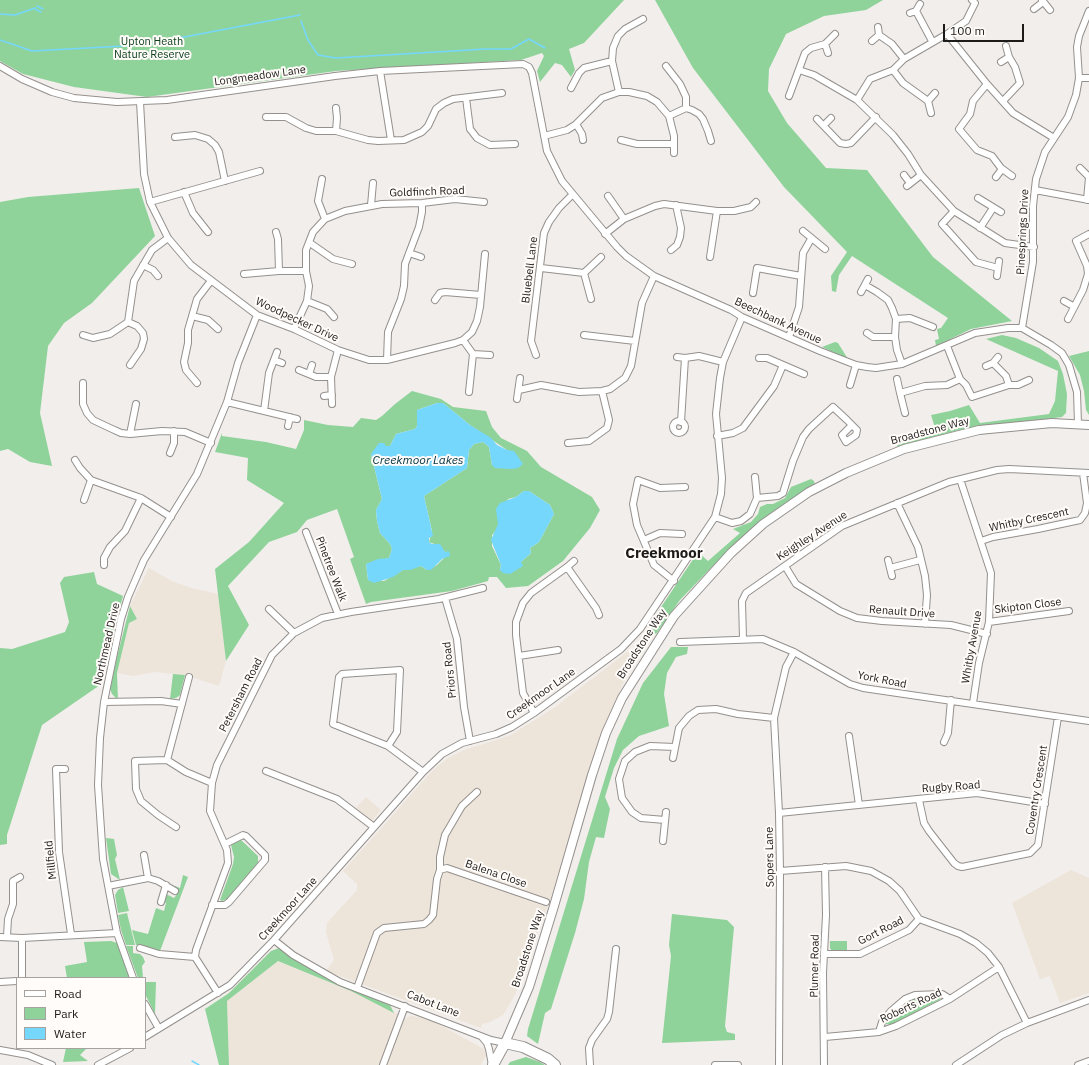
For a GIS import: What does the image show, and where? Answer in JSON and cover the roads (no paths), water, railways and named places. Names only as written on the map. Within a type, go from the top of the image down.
[{"type":"main road","name":"Broadstone Way","points":[[492,1065],[505,1043]]},
{"type":"main road","name":"Cabot Lane","points":[[505,1043],[523,1047],[548,1059],[555,1065]]},
{"type":"street","points":[[1034,9],[1042,1],[1050,10]]},
{"type":"street","points":[[856,100],[870,79],[893,70],[904,58],[932,41],[948,34],[966,21],[976,2]]},
{"type":"street","points":[[920,4],[913,12],[932,41]]},
{"type":"street","name":"Pinesprings Drive","points":[[1022,328],[1034,247],[1035,190],[1039,169],[1045,152],[1073,106],[1079,78],[1077,47],[1079,36],[1089,11]]},
{"type":"street","points":[[619,92],[612,61],[612,48],[618,36],[632,24],[643,19]]},
{"type":"street","points":[[878,27],[879,35],[892,44],[904,58]]},
{"type":"street","points":[[789,96],[794,81],[800,70],[805,53],[811,48],[825,44],[835,34]]},
{"type":"street","points":[[948,34],[987,84],[1014,113],[1054,138]]},
{"type":"street","points":[[872,41],[879,35]]},
{"type":"street","points":[[825,44],[828,53]]},
{"type":"street","points":[[1006,46],[1020,83],[1026,87]]},
{"type":"street","points":[[1001,62],[1009,57]]},
{"type":"street","points":[[571,88],[579,73],[584,68],[612,61]]},
{"type":"street","name":"Longmeadow Lane","points":[[0,66],[52,92],[96,101],[140,102],[380,71],[515,63],[523,64],[529,67]]},
{"type":"street","points":[[666,66],[680,84],[686,97],[686,108]]},
{"type":"street","name":"Beechbank Avenue","points":[[529,67],[532,73],[544,136],[553,164],[572,195],[605,234],[626,256],[654,276],[731,310],[742,317],[856,365],[876,368],[902,364],[980,332],[1008,328],[1022,328]]},
{"type":"street","points":[[800,70],[814,75],[856,100],[876,118],[893,135],[921,175],[954,211],[1005,242],[1034,247]]},
{"type":"street","points":[[893,70],[903,83],[928,100],[931,113]]},
{"type":"street","points":[[380,71],[391,140]]},
{"type":"street","points":[[1079,78],[1089,78]]},
{"type":"street","points":[[1003,101],[1020,83]]},
{"type":"street","points":[[987,84],[973,101],[970,114],[957,130],[977,150],[992,156],[1002,169],[1012,176]]},
{"type":"street","points":[[544,136],[567,130],[576,124],[602,98],[619,92],[629,92],[647,96],[656,102],[669,116],[673,127],[674,153]]},
{"type":"street","points":[[266,117],[286,117],[298,125],[316,131],[336,131],[368,140],[404,140],[415,136],[428,126],[436,109],[444,103],[453,99],[502,93]]},
{"type":"street","points":[[928,100],[935,93]]},
{"type":"street","points":[[466,98],[470,129],[477,138],[490,144],[515,144]]},
{"type":"street","name":"Woodpecker Drive","points":[[140,102],[144,174],[150,202],[168,238],[191,265],[210,282],[257,315],[338,350],[369,360],[387,360],[463,340]]},
{"type":"street","points":[[336,108],[336,131]]},
{"type":"street","points":[[669,116],[686,108],[699,114],[708,131],[711,141]]},
{"type":"street","points":[[824,125],[831,118]]},
{"type":"street","points":[[817,119],[840,143],[846,144],[851,142],[876,118]]},
{"type":"street","points":[[576,124],[582,134],[582,140]]},
{"type":"street","points":[[175,137],[195,135],[208,139],[215,145],[219,152],[224,181]]},
{"type":"street","points":[[621,140],[637,144],[674,144]]},
{"type":"street","points":[[1035,190],[1088,200],[1089,176],[1080,168]]},
{"type":"street","points":[[996,177],[1002,169]]},
{"type":"street","points":[[150,202],[260,171]]},
{"type":"street","points":[[904,176],[909,185],[921,175]]},
{"type":"street","points":[[322,179],[318,200],[325,219]]},
{"type":"street","points":[[371,205],[373,183]]},
{"type":"street","points":[[184,192],[193,213],[208,232]]},
{"type":"street","name":"Bluebell Lane","points":[[536,355],[531,341],[544,234],[549,222],[559,208],[572,195]]},
{"type":"street","points":[[608,196],[624,219]]},
{"type":"street","points":[[978,198],[1001,212]]},
{"type":"street","name":"Goldfinch Road","points":[[294,330],[307,302],[309,286],[306,271],[306,250],[313,232],[325,219],[345,211],[371,205],[422,203],[455,199],[484,202]]},
{"type":"street","points":[[605,234],[624,219],[655,206],[664,204],[718,211],[753,209],[756,202]]},
{"type":"street","points":[[387,360],[388,332],[401,299],[404,286],[405,264],[422,218],[422,203]]},
{"type":"street","points":[[670,250],[677,245],[680,237],[681,228],[676,205]]},
{"type":"street","points":[[980,228],[993,208]]},
{"type":"street","points":[[710,257],[718,211]]},
{"type":"street","points":[[942,224],[954,211]]},
{"type":"street","points":[[937,219],[976,262],[998,268]]},
{"type":"street","points":[[803,231],[825,249]]},
{"type":"street","points":[[276,232],[279,271]]},
{"type":"street","points":[[1068,319],[1073,306],[1088,282],[1087,266],[1074,241],[1089,234]]},
{"type":"street","points":[[83,335],[93,338],[110,334],[128,322],[134,281],[152,250],[168,238]]},
{"type":"street","points":[[789,337],[799,307],[800,276],[803,252],[812,239]]},
{"type":"street","points":[[310,243],[333,259],[352,264]]},
{"type":"street","points":[[409,253],[420,257]]},
{"type":"street","points":[[469,392],[473,354],[463,340],[472,332],[477,321],[485,254]]},
{"type":"street","points":[[541,268],[584,273],[601,257]]},
{"type":"street","points":[[997,276],[999,260]]},
{"type":"street","points":[[143,265],[153,270],[158,276]]},
{"type":"street","points":[[750,266],[800,276]]},
{"type":"street","points":[[753,293],[757,268]]},
{"type":"street","points":[[244,274],[279,271],[306,271]]},
{"type":"street","points":[[584,273],[591,299]]},
{"type":"street","points":[[519,390],[541,385],[579,392],[602,391],[610,389],[625,378],[631,366],[642,302],[654,276]]},
{"type":"street","points":[[197,383],[186,370],[184,362],[188,343],[188,330],[197,299],[210,282]]},
{"type":"street","points":[[861,292],[867,282],[888,300],[896,319],[895,337],[902,364]]},
{"type":"street","points":[[436,300],[437,292],[481,295]]},
{"type":"street","points":[[307,302],[327,310],[334,317]]},
{"type":"street","points":[[1064,302],[1073,306]]},
{"type":"street","name":"Northmead Drive","points":[[133,977],[117,932],[103,859],[98,785],[99,745],[104,702],[121,619],[128,597],[144,560],[197,474],[212,443],[227,402],[238,363],[257,315]]},
{"type":"street","points":[[192,316],[208,320],[218,329]]},
{"type":"street","name":"Creekmoor Lane","points":[[146,1036],[158,1027],[230,985],[274,940],[423,772],[442,754],[470,741],[496,734],[512,727],[626,645],[640,629],[674,581],[715,517],[721,494],[722,478],[717,436],[717,402],[723,362],[742,317]]},
{"type":"street","points":[[896,319],[910,318],[933,327]]},
{"type":"street","points":[[128,322],[137,326],[143,333],[144,340],[136,357],[130,365]]},
{"type":"street","points":[[922,329],[925,323]]},
{"type":"street","points":[[1022,328],[1062,353],[1069,365],[1077,392],[1078,424]]},
{"type":"street","points":[[867,333],[873,337],[895,337]]},
{"type":"street","points":[[584,335],[635,341]]},
{"type":"street","points":[[869,344],[873,337]]},
{"type":"street","points":[[947,346],[960,379],[966,385],[975,404]]},
{"type":"street","points":[[332,404],[331,377],[338,350]]},
{"type":"street","points":[[264,411],[269,373],[277,352]]},
{"type":"street","points":[[473,354],[490,355]]},
{"type":"street","points":[[677,357],[686,358],[699,356],[723,362]]},
{"type":"street","points":[[986,366],[994,363],[998,357]]},
{"type":"street","points":[[681,422],[686,358]]},
{"type":"street","points":[[759,358],[767,358],[804,374]]},
{"type":"street","points":[[274,360],[282,363]]},
{"type":"street","points":[[994,363],[1006,376],[1009,385]]},
{"type":"street","points":[[309,374],[312,365]]},
{"type":"street","points":[[717,436],[732,433],[743,428],[774,386],[783,365]]},
{"type":"street","points":[[850,385],[856,365]]},
{"type":"street","points":[[299,370],[316,377],[331,377]]},
{"type":"street","points":[[517,400],[520,378]]},
{"type":"street","points":[[896,379],[905,413]]},
{"type":"street","points":[[900,393],[925,386],[947,385],[960,379]]},
{"type":"street","points":[[972,397],[1009,385],[1018,385],[1029,380]]},
{"type":"street","points":[[83,383],[83,404],[86,413],[93,420],[110,428],[121,433],[130,434],[162,430],[185,432],[212,443]]},
{"type":"street","points":[[568,443],[590,441],[607,428],[609,420],[602,391]]},
{"type":"street","points":[[324,396],[332,395]]},
{"type":"street","points":[[757,498],[778,496],[783,493],[793,461],[803,437],[837,401]]},
{"type":"street","points":[[227,402],[296,419]]},
{"type":"street","points":[[130,434],[136,404]]},
{"type":"street","points":[[833,406],[852,425]]},
{"type":"street","points":[[288,426],[290,418]]},
{"type":"street","name":"Broadstone Way","points":[[505,1043],[529,987],[592,774],[606,733],[622,698],[674,616],[731,552],[763,524],[809,492],[880,458],[928,442],[979,430],[1038,424],[1089,425]]},
{"type":"street","points":[[170,453],[174,443],[174,431]]},
{"type":"street","points":[[75,460],[80,468],[92,480],[141,498],[171,517]]},
{"type":"street","name":"Keighley Avenue","points":[[743,639],[742,601],[746,593],[842,526],[960,479],[1009,469],[1086,473]]},
{"type":"street","name":"Whitby Crescent","points":[[981,541],[993,537],[1080,520],[1085,513],[1087,503],[1086,473]]},
{"type":"street","points":[[715,517],[732,523],[741,521],[750,514],[757,498],[755,477]]},
{"type":"street","points":[[674,581],[654,565],[637,525],[633,511],[635,479],[660,488],[685,486]]},
{"type":"street","name":"Whitby Avenue","points":[[960,479],[991,573],[989,622],[979,663],[973,703]]},
{"type":"street","points":[[84,500],[92,480]]},
{"type":"street","points":[[104,566],[104,558],[110,546],[125,531],[141,498]]},
{"type":"street","points":[[897,503],[918,547],[927,595],[925,624]]},
{"type":"street","name":"Pinetree Walk","points":[[306,532],[338,614]]},
{"type":"street","points":[[644,540],[660,533],[682,534]]},
{"type":"street","points":[[534,712],[523,693],[516,622],[520,608],[531,594],[574,560]]},
{"type":"street","points":[[888,560],[892,576]]},
{"type":"street","points":[[890,568],[920,560]]},
{"type":"street","name":"Renault Drive","points":[[785,566],[796,584],[849,615],[871,620],[951,625],[987,634]]},
{"type":"street","points":[[567,567],[596,608],[599,615]]},
{"type":"street","name":"Petersham Road","points":[[195,957],[228,863],[225,844],[210,811],[212,783],[217,765],[266,665],[276,651],[294,633],[322,618],[338,614],[445,598],[483,588]]},
{"type":"street","name":"Priors Road","points":[[445,598],[457,638],[464,707],[470,741]]},
{"type":"street","points":[[269,609],[294,633]]},
{"type":"street","name":"Skipton Close","points":[[989,622],[1069,611]]},
{"type":"street","name":"York Road","points":[[680,642],[763,639],[794,652],[850,684],[882,692],[973,703],[1089,721]]},
{"type":"street","points":[[519,656],[558,650]]},
{"type":"street","name":"Sopers Lane","points":[[779,1065],[780,871],[779,813],[774,718],[786,667],[794,652]]},
{"type":"street","points":[[388,746],[398,732],[400,670],[342,674],[339,677],[333,724],[388,746],[423,772]]},
{"type":"street","points":[[167,760],[189,677]]},
{"type":"street","points":[[944,742],[948,733],[951,700]]},
{"type":"street","points":[[104,702],[161,701],[182,704]]},
{"type":"street","points":[[673,758],[679,728],[682,722],[698,710],[716,708],[738,714],[774,718]]},
{"type":"street","name":"Coventry Crescent","points":[[918,800],[924,823],[929,831],[954,863],[962,867],[1030,853],[1035,850],[1038,845],[1058,717]]},
{"type":"street","points":[[849,736],[859,805]]},
{"type":"street","points":[[665,820],[641,818],[632,812],[622,798],[619,779],[625,761],[635,752],[650,746],[674,748]]},
{"type":"street","points":[[176,827],[141,801],[136,789],[133,761],[167,760],[186,772],[212,783]]},
{"type":"street","name":"Millfield","points":[[65,769],[56,769],[59,784],[59,852],[71,934]]},
{"type":"street","points":[[266,771],[337,799],[374,827]]},
{"type":"street","points":[[358,988],[376,933],[384,928],[424,924],[433,914],[437,879],[440,870],[440,857],[445,835],[462,806],[477,792]]},
{"type":"street","name":"Rugby Road","points":[[779,813],[977,793],[1045,804]]},
{"type":"street","points":[[663,841],[666,812]]},
{"type":"street","points":[[212,905],[225,905],[229,902],[265,860],[265,855],[246,836],[243,835],[225,844]]},
{"type":"street","points":[[144,855],[149,862],[148,878]]},
{"type":"street","points":[[780,871],[825,867],[854,867],[871,871],[889,881],[900,891],[918,919],[960,934],[976,943],[988,953],[999,967],[1027,1023]]},
{"type":"street","name":"Plumer Road","points":[[824,1065],[824,954],[826,915],[825,867]]},
{"type":"street","name":"Balena Close","points":[[440,870],[447,868],[546,902]]},
{"type":"street","points":[[8,876],[13,881],[13,904],[3,937],[22,938],[117,932]]},
{"type":"street","points":[[13,881],[20,877]]},
{"type":"street","points":[[108,886],[148,878],[166,885],[175,891]]},
{"type":"street","points":[[161,902],[166,885]]},
{"type":"street","name":"Gort Road","points":[[824,954],[860,954],[909,930],[918,919]]},
{"type":"street","points":[[22,938],[22,977]]},
{"type":"street","name":"Cabot Lane","points":[[274,940],[293,955],[340,982],[480,1036],[505,1043]]},
{"type":"street","points":[[140,948],[159,954],[195,957],[218,993]]},
{"type":"street","points":[[590,1065],[589,1048],[592,1040],[607,1019],[609,1012],[616,949]]},
{"type":"street","name":"Roberts Road","points":[[824,1036],[879,1032],[896,1026],[950,999],[999,967]]},
{"type":"street","points":[[0,982],[16,981]]},
{"type":"street","name":"Roberts Road","points":[[879,1032],[882,1022],[891,1011],[905,999],[914,995],[942,994],[950,999]]},
{"type":"street","points":[[956,1065],[965,1062],[993,1040],[1027,1023],[1089,1000]]},
{"type":"street","points":[[146,1006],[158,1027]]},
{"type":"street","points":[[383,1065],[405,1006]]},
{"type":"street","name":"Broadstone Way","points":[[480,1036],[487,1043],[492,1065]]},
{"type":"street","points":[[98,1065],[128,1049]]},
{"type":"street","points":[[0,1050],[28,1055],[52,1065]]},
{"type":"street","points":[[1078,1065],[1089,1061]]},
{"type":"street","points":[[715,1065],[738,1065]]},
{"type":"water","name":"Creekmoor Lakes","points":[[437,403],[443,403],[470,425],[491,438],[497,445],[507,450],[514,451],[523,464],[518,468],[511,469],[495,468],[492,465],[489,447],[483,442],[474,444],[469,450],[467,468],[424,496],[433,536],[429,538],[429,542],[432,544],[440,544],[445,552],[449,551],[450,556],[442,559],[431,570],[427,570],[421,566],[410,570],[403,570],[393,577],[374,583],[368,580],[366,564],[378,559],[389,558],[392,549],[390,544],[380,533],[377,521],[376,510],[382,499],[371,454],[379,443],[384,443],[386,446],[390,446],[396,434],[415,429],[417,426],[417,410]]},
{"type":"water","points":[[524,491],[529,491],[550,505],[554,514],[539,542],[530,548],[531,553],[521,562],[523,566],[510,574],[503,573],[500,570],[501,565],[491,540],[498,524],[496,509],[500,503],[516,497]]},
{"type":"waterway","points":[[37,6],[43,9]]},
{"type":"waterway","points":[[0,14],[15,15],[35,8]]},
{"type":"waterway","points":[[35,9],[41,12]]},
{"type":"waterway","points":[[0,40],[32,51],[142,45],[300,15]]},
{"type":"waterway","points":[[301,21],[308,40],[318,55],[336,58],[486,49],[511,49],[529,39],[545,48]]},
{"type":"waterway","points":[[192,1061],[199,1065]]},
{"type":"district","name":"Creekmoor","points":[[664,554]]},
{"type":"park label","name":"Upton Heath Nature Reserve","points":[[152,48]]}]
